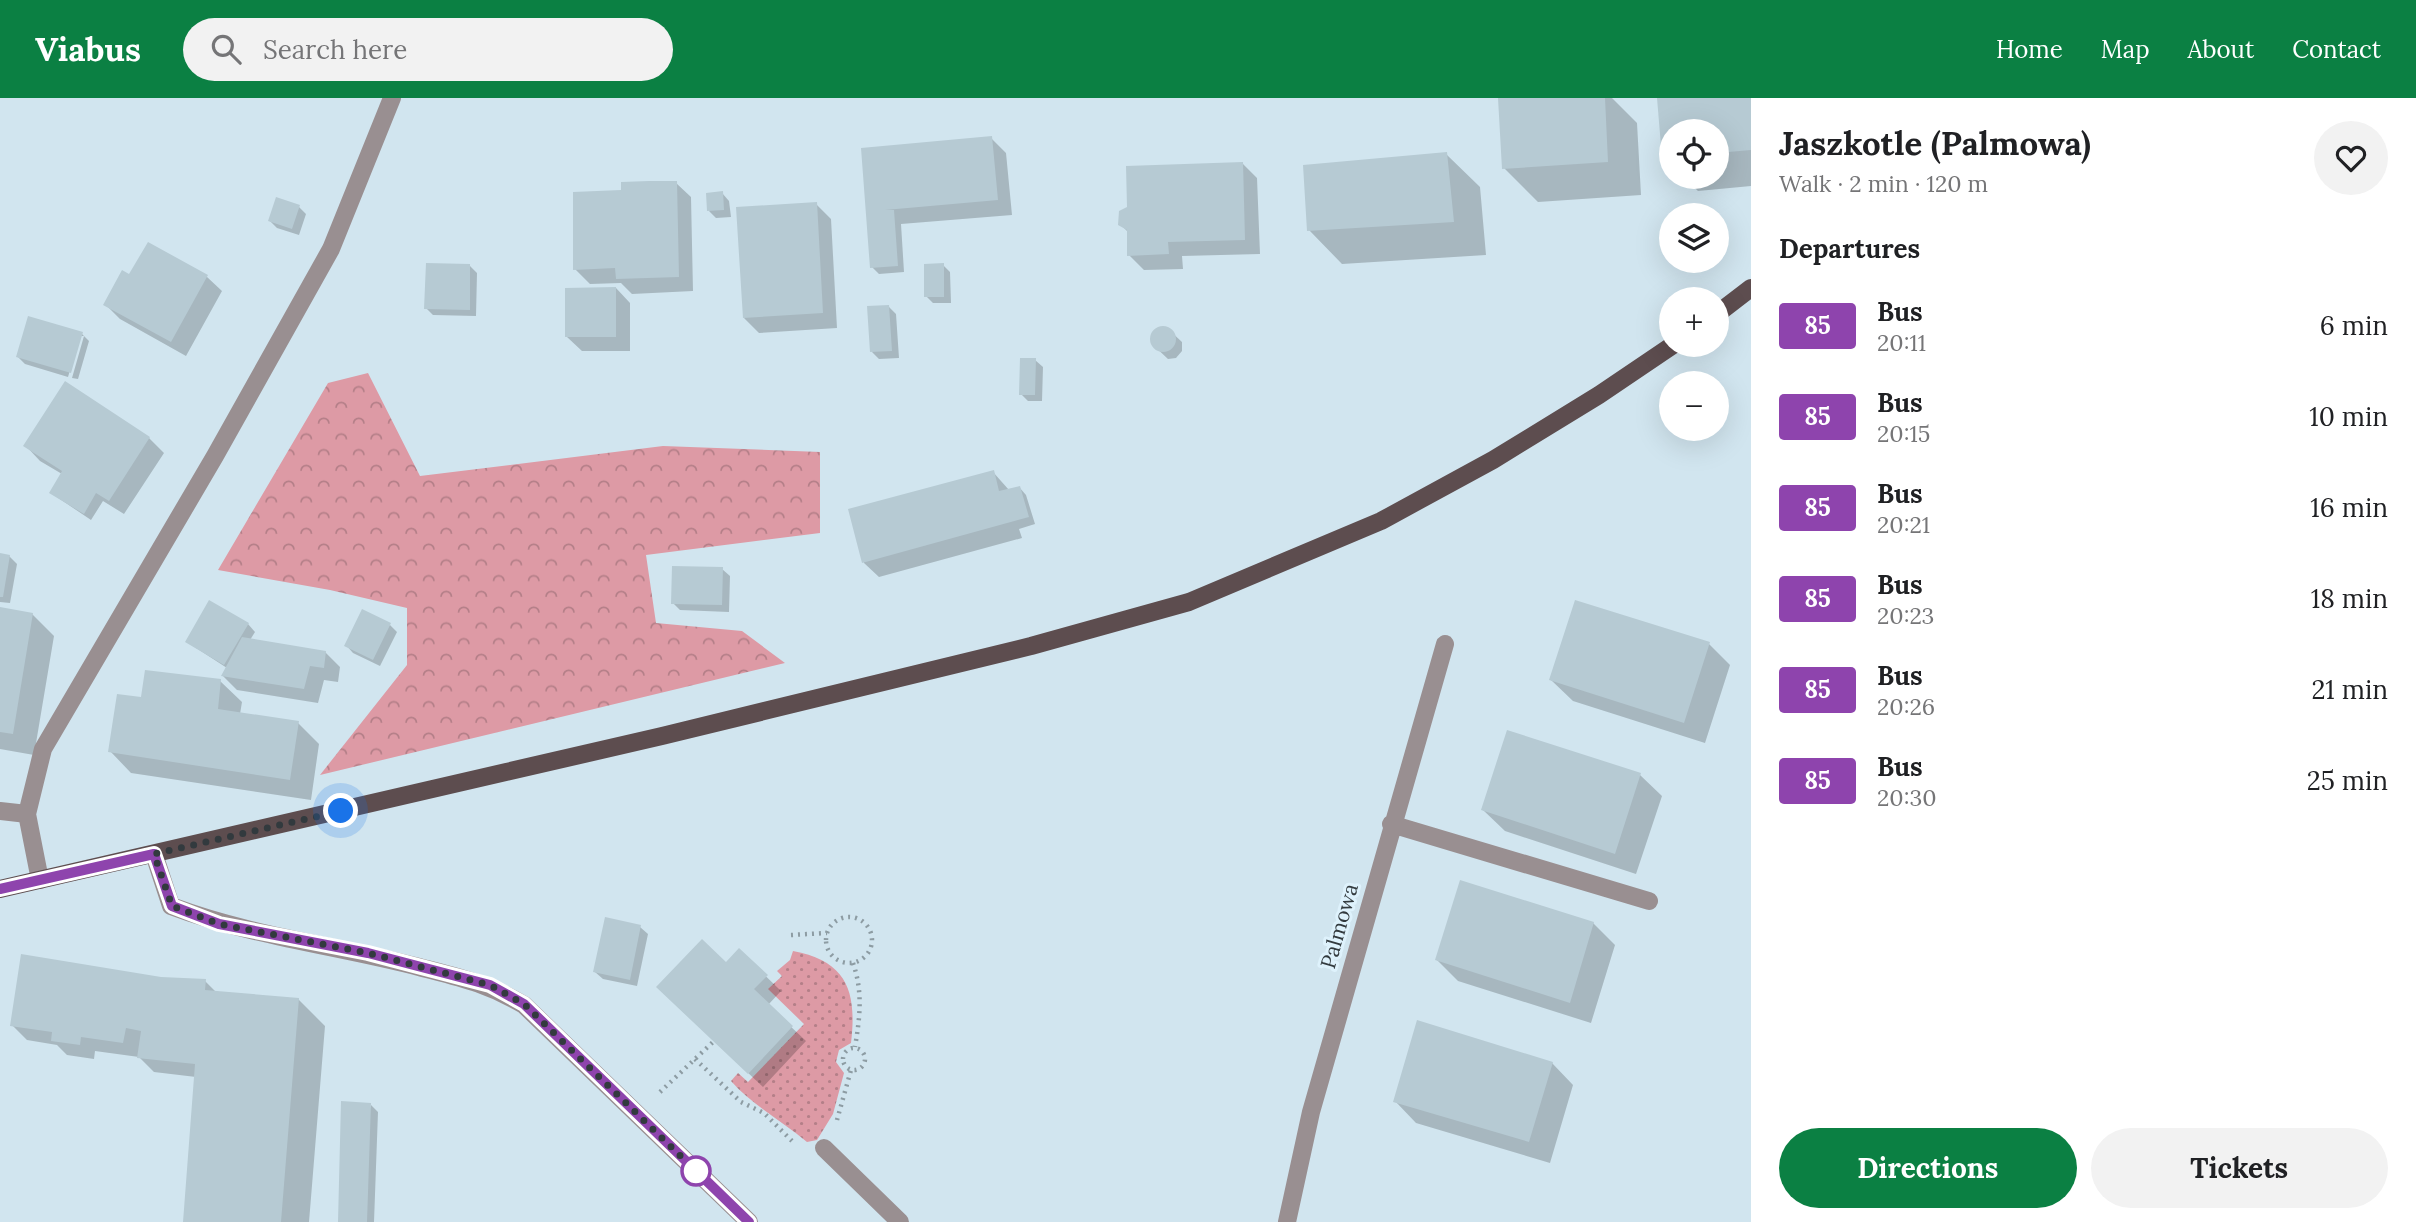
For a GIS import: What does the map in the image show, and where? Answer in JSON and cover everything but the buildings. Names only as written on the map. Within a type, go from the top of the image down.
[{"type":"main road","points":[[1729,305],[1751,288]]},
{"type":"main road","points":[[0,889],[688,730],[1031,646],[1189,602],[1381,521],[1493,460],[1599,396],[1659,355]]},
{"type":"street","points":[[40,880],[27,814],[43,749],[215,456],[331,249],[392,98]]},
{"type":"street","name":"Palmowa","points":[[1287,1222],[1311,1112],[1391,824],[1445,644]]},
{"type":"street","points":[[0,811],[27,814]]},
{"type":"street","points":[[1391,824],[1649,901]]},
{"type":"street","points":[[154,854],[172,906],[219,924],[368,953],[490,985],[524,1004],[749,1222]]},
{"type":"street","points":[[824,1148],[900,1222]]},
{"type":"path","points":[[851,916],[861,920],[869,928],[872,938],[871,949],[862,960],[853,962],[837,961],[828,952],[825,940],[828,927],[838,919],[851,916]]},
{"type":"path","points":[[791,935],[827,933]]},
{"type":"path","points":[[853,962],[859,980],[861,1006],[855,1047]]},
{"type":"path","points":[[636,1115],[713,1042]]},
{"type":"path","points":[[855,1047],[863,1051],[866,1059],[861,1069],[851,1070],[844,1066],[843,1058],[846,1051],[855,1047]]},
{"type":"path","points":[[695,1059],[741,1102],[764,1114],[803,1150],[824,1148],[836,1123],[851,1070]]},
{"type":"green space","points":[[368,373],[420,476],[663,446],[820,452],[820,533],[646,555],[656,623],[742,631],[785,663],[320,775],[407,665],[407,608],[330,590],[218,570],[328,383]]},
{"type":"green space","points":[[793,951],[812,956],[837,971],[845,982],[852,1009],[851,1043],[839,1050],[836,1062],[844,1073],[833,1114],[817,1140],[807,1142],[731,1081],[738,1073],[748,1082],[804,1024],[768,989],[782,976],[777,971],[790,960]]},
{"type":"bus line","name":"85","points":[[0,889],[154,854],[172,906],[219,924],[368,953],[490,985],[524,1004],[573,1055],[749,1222]]},
{"type":"route","points":[[341,811],[154,854],[172,906],[219,924],[368,953],[490,985],[524,1004],[573,1055],[696,1171]]}]
